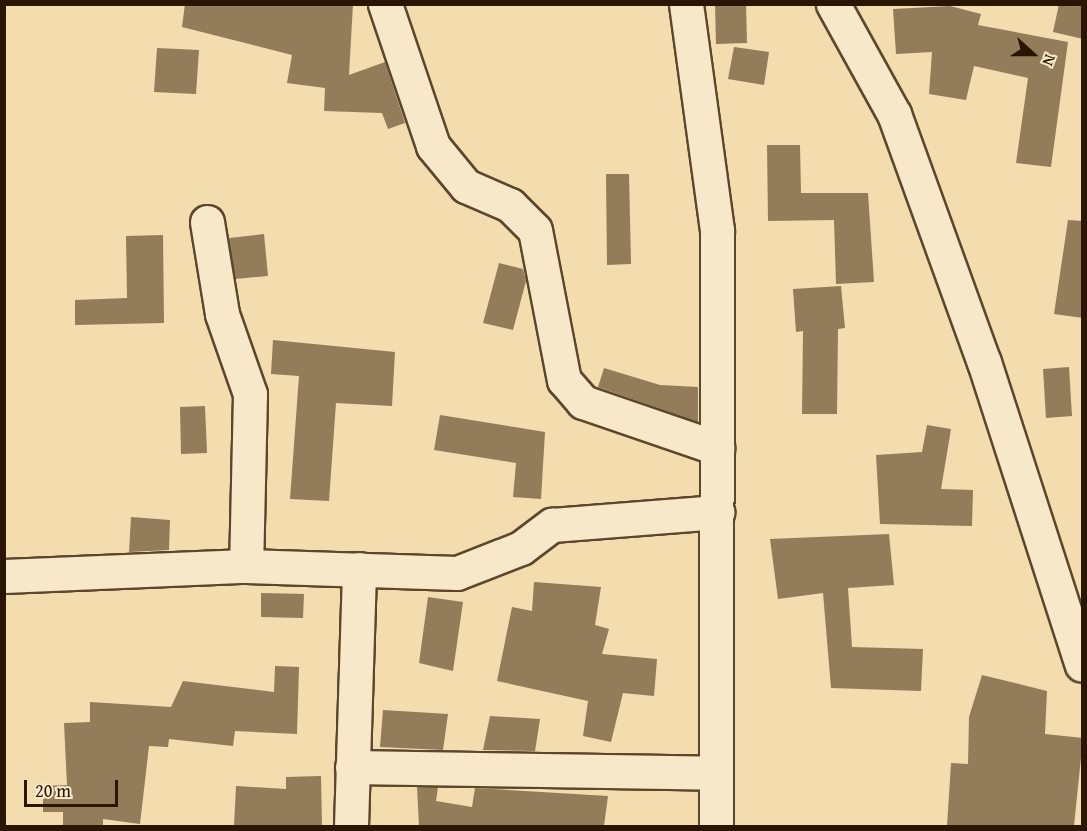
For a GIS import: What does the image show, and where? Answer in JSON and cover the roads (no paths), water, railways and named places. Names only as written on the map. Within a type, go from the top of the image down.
[{"type":"street","points":[[385,4],[434,146],[466,186],[510,205],[535,230],[564,380],[583,402],[717,448]]},
{"type":"street","points":[[686,4],[717,230],[716,826]]},
{"type":"street","points":[[833,4],[894,114],[984,362],[1083,665]]},
{"type":"street","points":[[207,222],[222,314],[250,394],[246,566]]},
{"type":"street","points":[[4,576],[246,566],[457,573],[521,548],[552,525],[717,512]]},
{"type":"street","points":[[351,826],[359,569]]},
{"type":"street","points":[[352,768],[716,773]]}]
